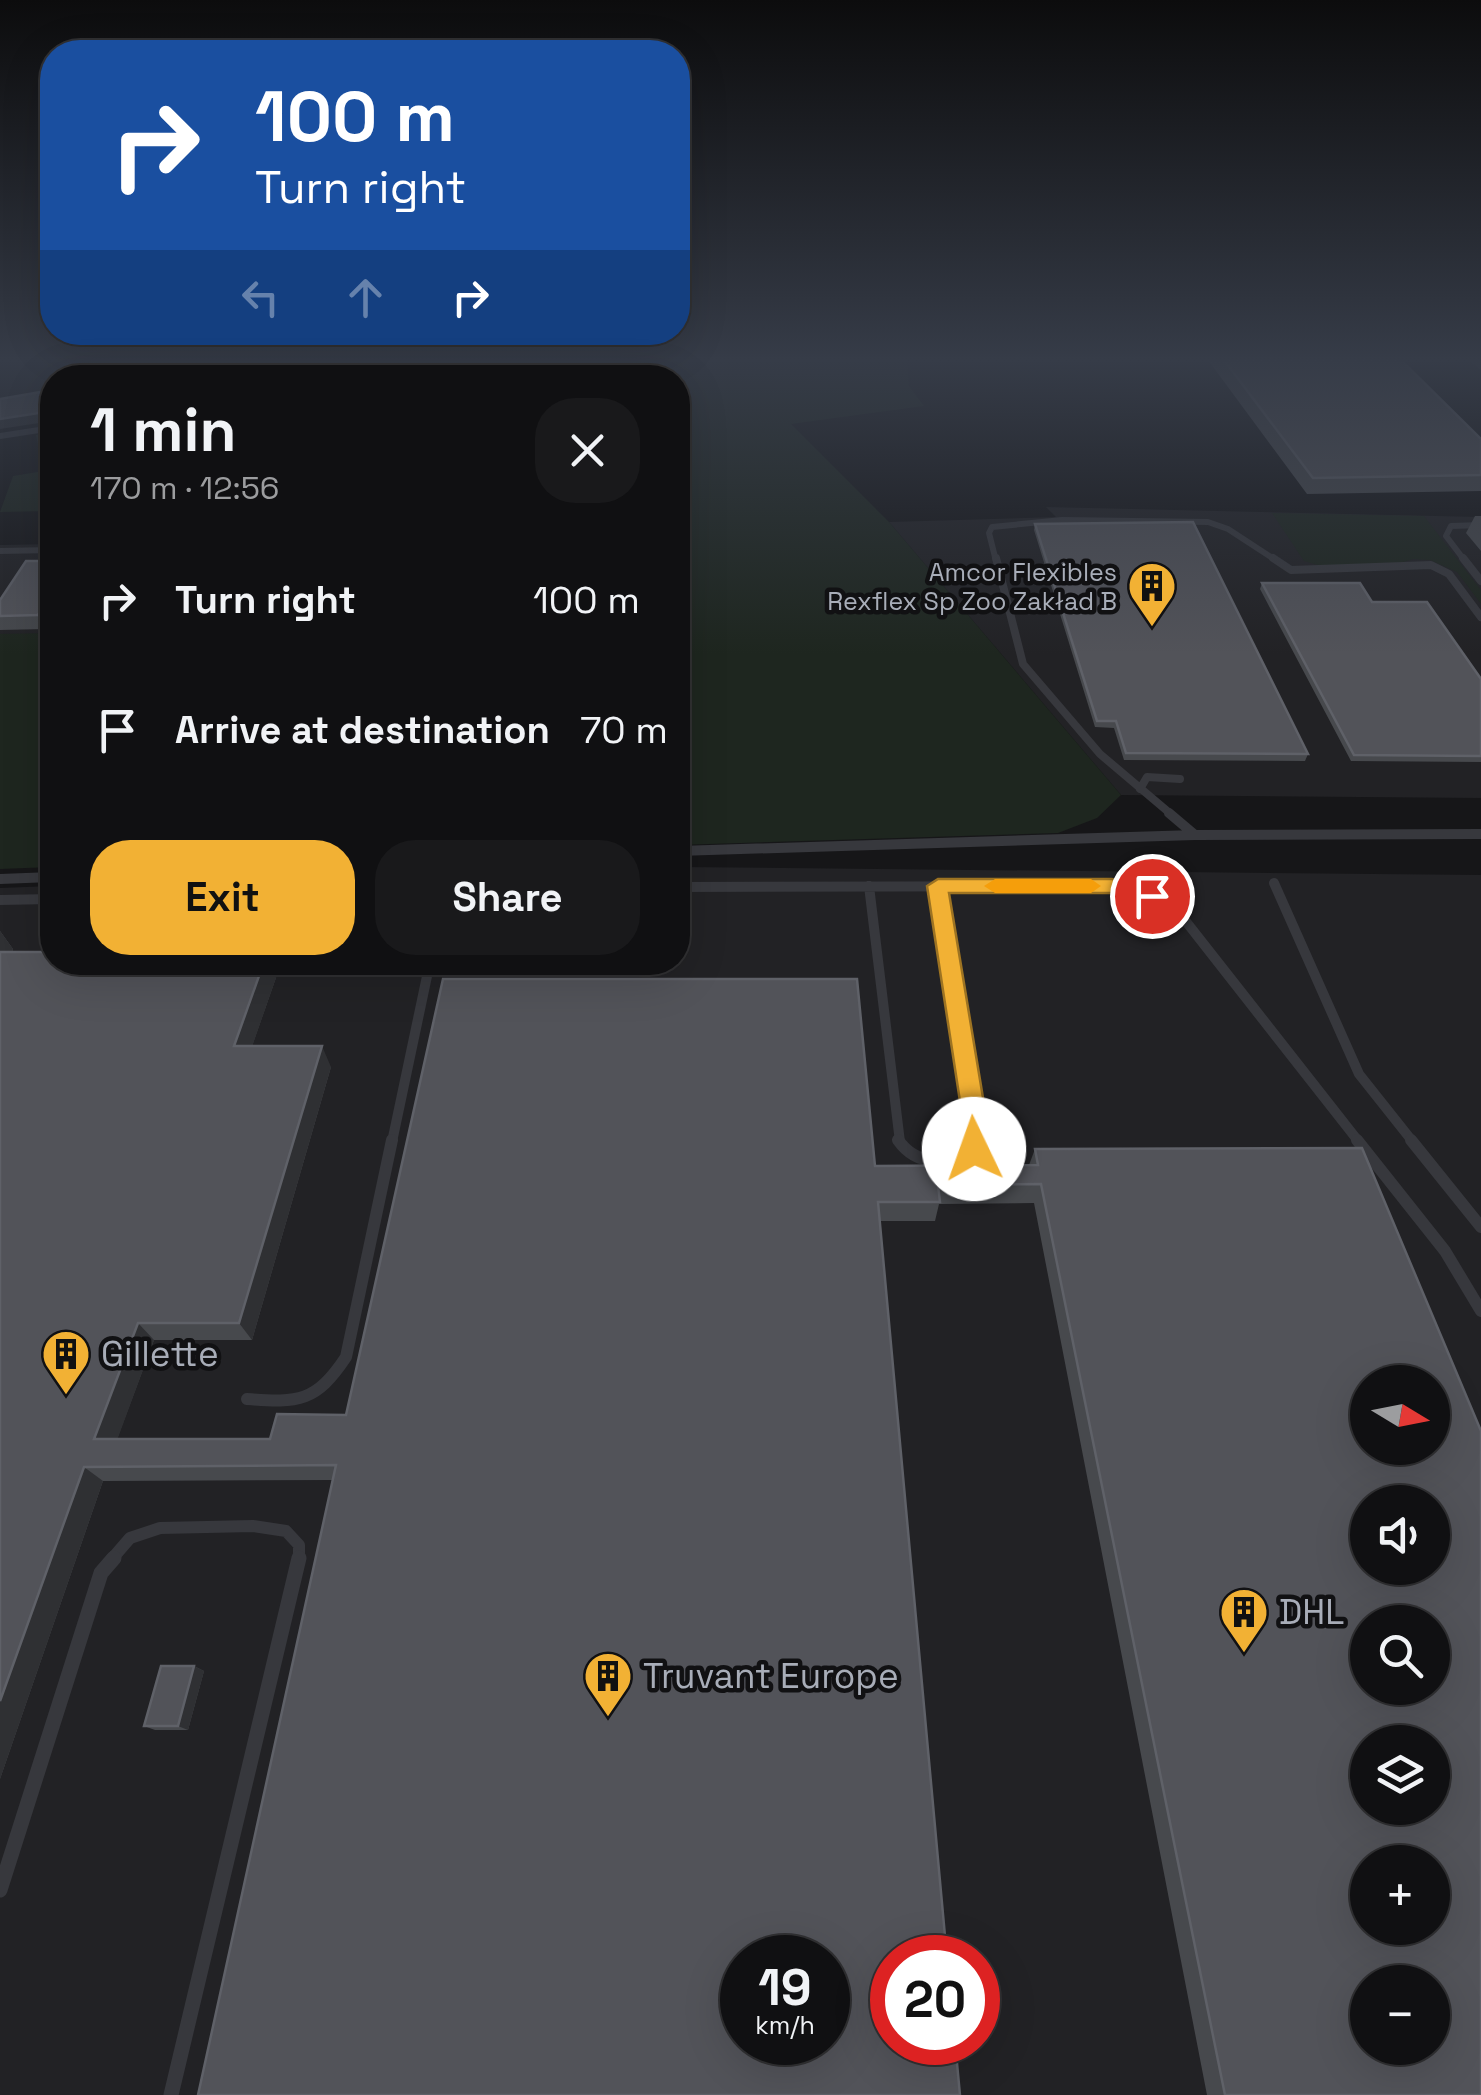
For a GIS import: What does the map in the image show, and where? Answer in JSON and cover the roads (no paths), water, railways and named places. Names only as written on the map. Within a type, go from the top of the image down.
[{"type":"lane","points":[[1195,835],[1100,754],[1023,664],[990,533],[996,525],[1062,520],[1208,522],[1228,529],[1290,570],[1432,566],[1448,574],[1481,617]]},
{"type":"lane","points":[[1481,526],[1451,526],[1446,536],[1481,581]]},
{"type":"lane","points":[[0,551],[40,550]]},
{"type":"lane","points":[[1140,789],[1147,777],[1180,779]]},
{"type":"lane","points":[[690,851],[1195,835],[1481,834]]},
{"type":"lane","points":[[0,879],[40,877]]},
{"type":"lane","points":[[1274,883],[1359,1074],[1481,1228]]},
{"type":"lane","points":[[868,886],[896,1137],[902,1150],[919,1160],[958,1161],[974,1149],[977,1134],[938,886]]},
{"type":"lane","points":[[690,887],[1112,886],[1152,896],[1171,906],[1445,1250],[1481,1311]]},
{"type":"lane","points":[[0,900],[40,899]]},
{"type":"lane","points":[[246,1399],[294,1402],[325,1390],[346,1357],[427,975]]},
{"type":"lane","points":[[0,1890],[101,1573],[130,1538],[160,1528],[252,1526],[286,1531],[299,1545],[298,1570],[171,2095]]},
{"type":"place","name":"Amcor Flexibles Rexflex Sp Zoo Zakład B","points":[[1152,628]]},
{"type":"place","name":"Gillette","points":[[66,1396]]},
{"type":"place","name":"DHL","points":[[1244,1654]]},
{"type":"place","name":"Truvant Europe","points":[[608,1718]]}]
